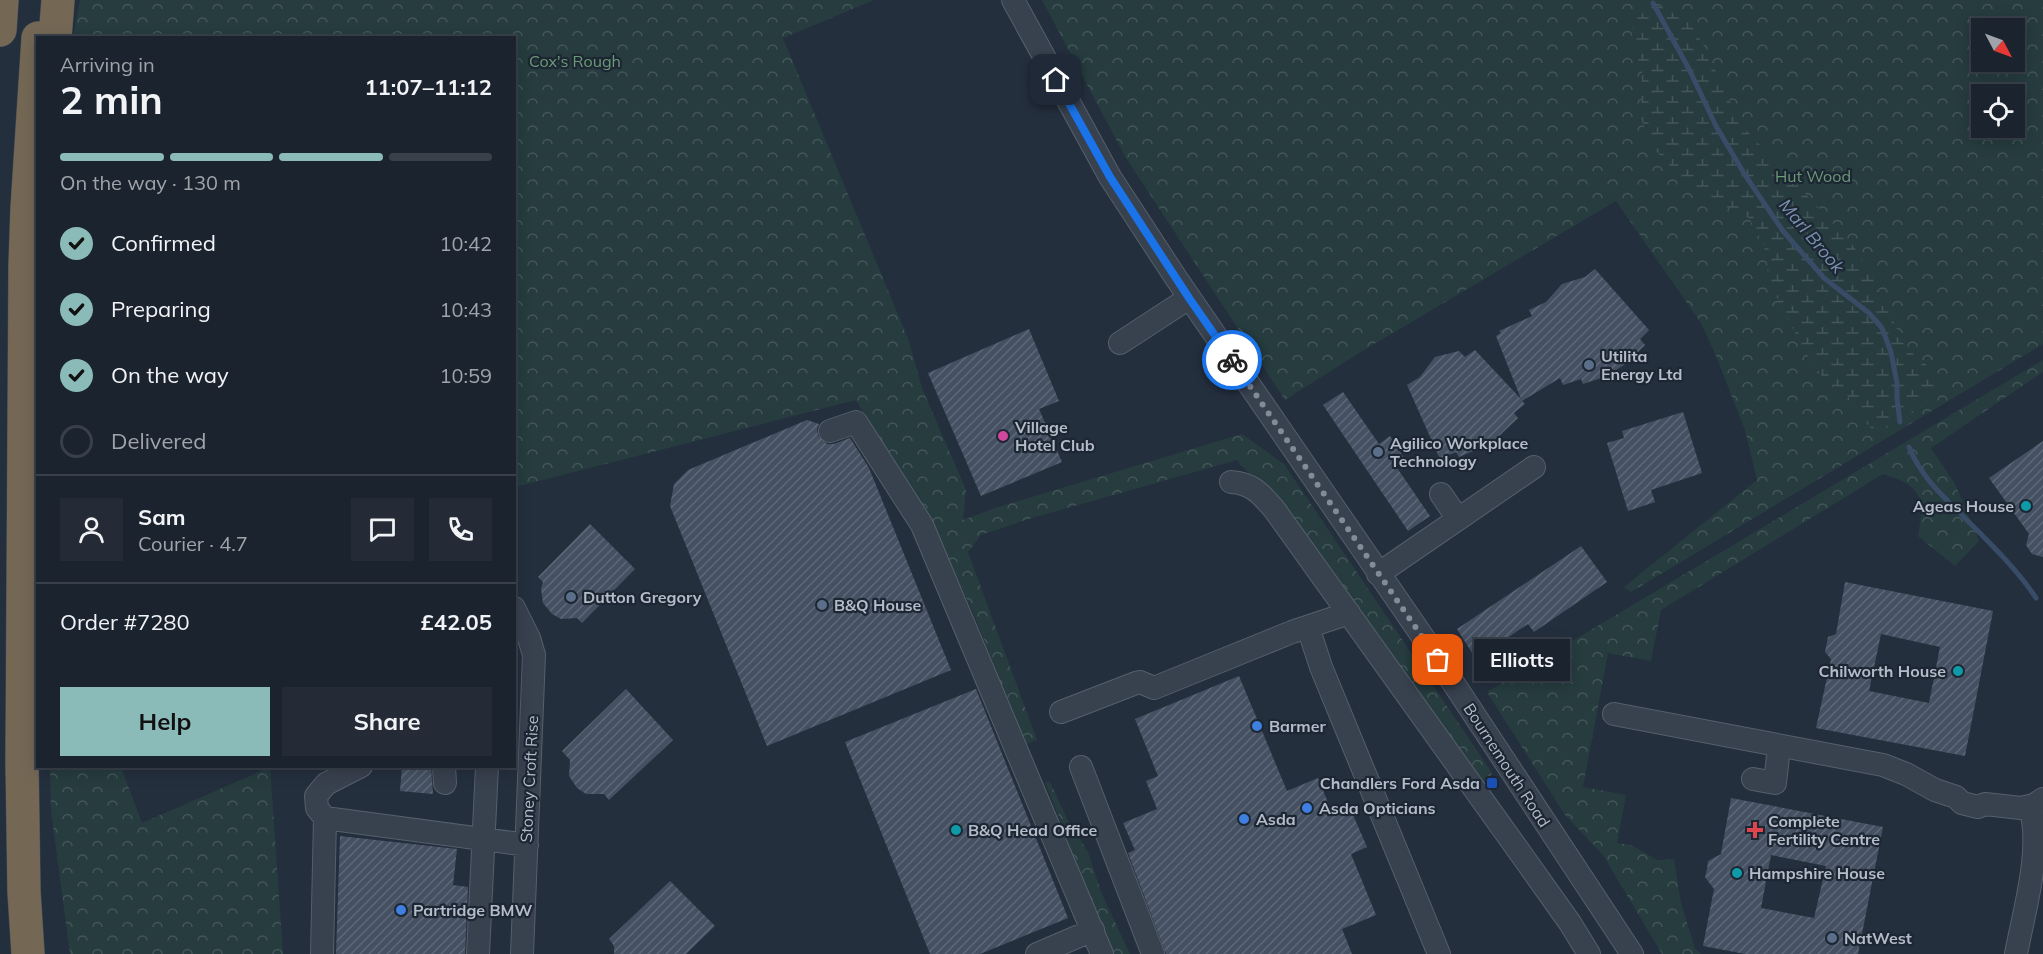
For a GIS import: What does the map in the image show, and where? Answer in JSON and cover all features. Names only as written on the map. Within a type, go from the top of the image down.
[{"type":"highway","points":[[0,30],[2,0]]},
{"type":"highway","points":[[38,36],[40,0]]},
{"type":"highway","points":[[55,36],[58,0]]},
{"type":"highway","points":[[28,954],[24,892],[22,762],[25,266],[36,69]]},
{"type":"highway","points":[[25,266],[36,222]]},
{"type":"street","name":"Bournemouth Road","points":[[1012,0],[1110,177],[1189,298],[1425,640],[1632,954]]},
{"type":"street","points":[[1120,343],[1189,298]]},
{"type":"street","points":[[830,431],[856,422],[922,525],[1102,954]]},
{"type":"street","points":[[1378,574],[1534,467]]},
{"type":"street","points":[[1231,482],[1250,485],[1261,494],[1570,923],[1589,954]]},
{"type":"street","points":[[1441,494],[1458,519]]},
{"type":"street","name":"Stoney Croft Rise","points":[[516,612],[529,638],[534,655],[522,954]]},
{"type":"street","points":[[1061,712],[1136,683],[1140,682],[1154,688],[1308,627],[1349,614]]},
{"type":"street","points":[[1308,627],[1324,675],[1439,954]]},
{"type":"street","points":[[1614,714],[1883,765],[1935,790],[1956,797],[1962,803],[1978,807],[1985,804],[2017,808],[2037,803],[2035,851],[2016,954]]},
{"type":"street","points":[[1753,779],[1775,783],[1779,747]]},
{"type":"street","points":[[1081,767],[1152,954]]},
{"type":"street","points":[[322,954],[324,818],[317,808],[316,796],[326,784],[357,768]]},
{"type":"street","points":[[478,954],[487,768]]},
{"type":"street","points":[[324,818],[526,844]]},
{"type":"street","points":[[1036,954],[1093,930]]},
{"type":"street","points":[[1091,954],[1093,930]]},
{"type":"green space","name":"Cox's Rough","points":[[80,0],[874,0],[783,38],[909,341],[922,388],[966,490],[963,520],[995,508],[1242,434],[1284,464],[1492,773],[1486,784],[1514,825],[1292,523],[1237,460],[1032,518],[981,535],[968,552],[1037,740],[1025,745],[975,617],[939,538],[885,452],[856,400],[516,487],[516,36],[73,36]]},
{"type":"green space","name":"Hut Wood","points":[[1042,0],[2043,0],[2043,344],[1631,592],[1624,587],[1757,480],[1745,430],[1701,323],[1616,201],[1359,353],[1285,400],[1126,158]]},
{"type":"green space","points":[[1653,3],[1689,21],[1747,131],[1852,244],[1868,268],[1906,348],[1929,367],[1938,388],[1917,410],[1892,424],[1873,430],[1864,421],[1848,396],[1824,379],[1802,347],[1778,299],[1763,282],[1768,268],[1764,246],[1749,218],[1712,200],[1685,182],[1654,149],[1641,119],[1642,71],[1631,41],[1634,21]]},
{"type":"green space","points":[[2043,360],[2043,372],[1931,448],[1955,484],[1979,541],[1955,566],[1918,536],[1921,503],[1918,495],[1906,483],[1883,474],[1661,610],[1651,661],[1608,653],[1583,787],[1626,795],[1617,843],[1631,845],[1657,860],[1674,859],[1681,903],[1695,949],[1701,954],[1662,954],[1603,855],[1565,815],[1487,692]]},
{"type":"green space","points":[[50,768],[121,768],[142,823],[270,768],[283,954],[70,954],[51,810]]},
{"type":"green space","points":[[1045,782],[1050,782],[1069,823],[1088,852],[1101,892],[1130,954],[1111,954],[1080,881],[1067,837]]},
{"type":"building","name":"Utilita Energy Ltd","points":[[1595,269],[1649,330],[1640,339],[1645,345],[1628,362],[1607,376],[1583,384],[1581,379],[1563,385],[1560,378],[1522,401],[1525,404],[1514,413],[1518,418],[1498,437],[1483,447],[1459,457],[1456,452],[1440,459],[1407,385],[1420,377],[1435,357],[1459,351],[1465,357],[1475,350],[1521,399],[1496,336],[1501,333],[1499,331],[1532,316],[1529,310],[1546,302],[1562,284],[1585,277]]},
{"type":"building","name":"Village Hotel Club","points":[[1029,329],[1059,401],[1039,409],[1062,462],[981,496],[928,373]]},
{"type":"building","name":"Agilico Workplace Technology","points":[[1343,392],[1379,444],[1390,436],[1406,461],[1393,462],[1430,516],[1408,531],[1323,405]]},
{"type":"building","points":[[1683,412],[1702,473],[1651,490],[1655,502],[1628,511],[1607,443],[1624,438],[1622,431]]},
{"type":"building","points":[[807,420],[819,424],[818,436],[827,444],[850,438],[869,468],[951,670],[767,746],[670,506],[674,484],[688,470]]},
{"type":"building","name":"Ageas House","points":[[2043,441],[2043,557],[2032,554],[2026,545],[2029,534],[1989,478]]},
{"type":"building","points":[[590,524],[635,569],[582,623],[577,618],[561,619],[552,614],[543,603],[541,589],[543,582],[538,577]]},
{"type":"building","points":[[1581,546],[1607,582],[1534,632],[1528,624],[1476,659],[1457,629]]},
{"type":"building","name":"Chilworth House","points":[[1845,582],[1993,611],[1965,756],[1816,728],[1831,659],[1825,652],[1828,637],[1836,634]],"holes":[[[1881,634],[1940,647],[1929,703],[1869,691]]]},
{"type":"building","name":"Asda","points":[[1239,676],[1287,791],[1318,778],[1333,815],[1350,808],[1367,847],[1351,854],[1376,915],[1342,929],[1352,954],[1166,954],[1128,853],[1135,850],[1123,823],[1157,809],[1146,781],[1158,776],[1135,719]]},
{"type":"building","points":[[626,689],[673,740],[609,800],[604,794],[586,794],[577,788],[569,776],[570,760],[562,751]]},
{"type":"building","name":"B&Q Head Office","points":[[976,689],[1068,918],[980,954],[930,954],[845,742]]},
{"type":"building","points":[[402,768],[431,768],[433,794],[400,791]]},
{"type":"building","name":"Hampshire House","points":[[1731,798],[1883,827],[1858,954],[1745,954],[1703,946],[1714,889],[1705,877],[1708,861],[1721,854]],"holes":[[[1771,855],[1826,866],[1814,918],[1761,908]]]},
{"type":"building","name":"Partridge BMW","points":[[340,836],[457,849],[453,885],[468,887],[465,954],[336,954]]},
{"type":"building","points":[[670,881],[715,926],[686,954],[614,954],[614,946],[609,939]]},
{"type":"waterway","name":"Marl Brook","points":[[1653,3],[1690,71],[1716,126],[1745,175],[1783,231],[1824,278],[1869,313],[1882,328],[1891,352],[1897,383],[1900,422]]},
{"type":"waterway","name":"Marl Brook","points":[[1909,447],[1918,466],[1930,482],[2009,564],[2036,598]]},
{"type":"way so far","points":[[1232,360],[1438,660]]},
{"type":"place","name":"Utilita Energy Ltd","points":[[1589,365]]},
{"type":"place","name":"Village Hotel Club","points":[[1003,436]]},
{"type":"place","name":"Agilico Workplace Technology","points":[[1378,452]]},
{"type":"place","name":"Ageas House","points":[[2026,506]]},
{"type":"place","name":"Dutton Gregory","points":[[571,597]]},
{"type":"place","name":"B&Q House","points":[[822,605]]},
{"type":"place","name":"Elliotts","points":[[1438,660]]},
{"type":"place","name":"Chilworth House","points":[[1958,671]]},
{"type":"place","name":"Barmer","points":[[1257,726]]},
{"type":"place","name":"Chandlers Ford Asda","points":[[1492,783]]},
{"type":"place","name":"Asda Opticians","points":[[1307,808]]},
{"type":"place","name":"Asda","points":[[1244,819]]},
{"type":"place","name":"B&Q Head Office","points":[[956,830]]},
{"type":"place","name":"Complete Fertility Centre","points":[[1755,830]]},
{"type":"place","name":"Hampshire House","points":[[1737,873]]},
{"type":"place","name":"Partridge BMW","points":[[401,910]]},
{"type":"place","name":"NatWest","points":[[1832,938]]},
{"type":"route","points":[[1056,80],[1110,177],[1232,360]]}]
